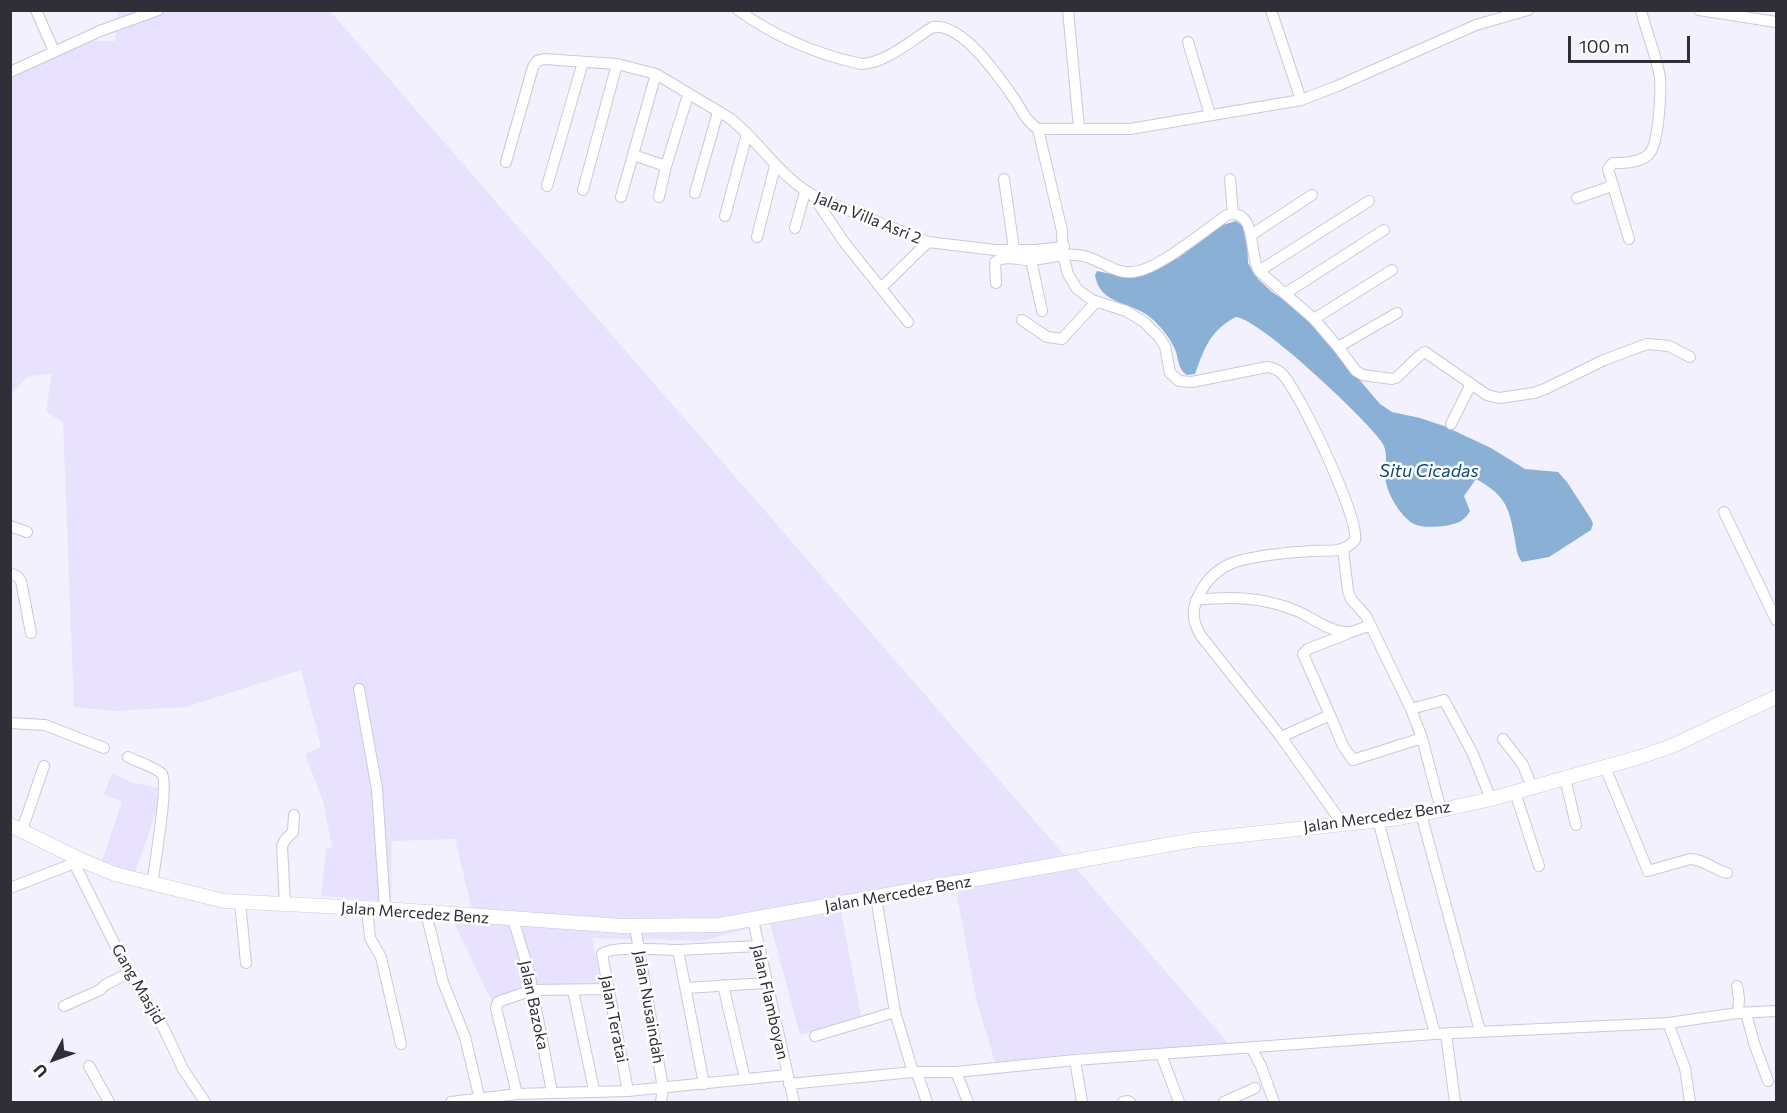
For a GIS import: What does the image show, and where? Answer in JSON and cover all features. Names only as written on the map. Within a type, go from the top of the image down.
[{"type":"main road","name":"Jalan Mercedez Benz","points":[[16,828],[77,862],[152,885],[213,899],[635,927],[719,925],[1194,840],[1378,820],[1441,810],[1532,788],[1672,746],[1776,697]]},
{"type":"street","points":[[36,10],[54,51]]},
{"type":"street","points":[[10,72],[100,31],[158,10]]},
{"type":"street","points":[[738,10],[760,26],[796,45],[861,64],[883,59],[933,27],[948,28],[968,41],[1013,96],[1031,125],[1038,129],[1130,129],[1301,100],[1476,25],[1528,10]]},
{"type":"street","points":[[1068,10],[1079,128]]},
{"type":"street","points":[[1271,10],[1301,100]]},
{"type":"street","points":[[1629,239],[1608,169],[1610,165],[1638,160],[1650,154],[1655,144],[1660,78],[1641,10]]},
{"type":"street","points":[[1699,10],[1776,22]]},
{"type":"street","points":[[1188,42],[1210,115]]},
{"type":"street","name":"Jalan Villa Asri 2","points":[[506,162],[533,67],[537,61],[544,59],[617,64],[656,74],[731,119],[776,166],[809,194],[928,242],[995,250],[1064,251]]},
{"type":"street","points":[[547,186],[583,62]]},
{"type":"street","points":[[583,190],[617,64]]},
{"type":"street","points":[[621,197],[656,74]]},
{"type":"street","points":[[659,197],[688,95]]},
{"type":"street","points":[[695,193],[718,112]]},
{"type":"street","points":[[1038,129],[1062,231],[1068,274],[1072,282],[1084,295],[1096,302],[1136,316],[1152,329],[1165,346],[1170,373],[1179,381],[1192,382],[1267,367],[1274,368],[1284,376],[1310,421],[1346,499],[1356,534],[1354,540],[1343,549],[1295,552],[1230,564],[1216,573],[1208,582],[1196,600],[1193,610],[1194,622],[1201,636],[1281,737],[1342,824]]},
{"type":"street","points":[[725,216],[747,134]]},
{"type":"street","points":[[633,155],[666,166]]},
{"type":"street","points":[[757,237],[776,166]]},
{"type":"street","points":[[1004,179],[1014,249]]},
{"type":"street","points":[[1230,179],[1233,214]]},
{"type":"street","points":[[1576,198],[1612,186]]},
{"type":"street","points":[[795,228],[809,194]]},
{"type":"street","points":[[809,194],[908,322]]},
{"type":"street","points":[[1251,235],[1312,195]]},
{"type":"street","points":[[1259,271],[1369,201]]},
{"type":"street","points":[[996,283],[994,264],[996,260],[1012,258],[1031,260],[1064,251],[1089,257],[1115,269],[1134,272],[1165,259],[1227,215],[1233,214],[1241,215],[1246,222],[1251,235],[1254,261],[1259,271],[1314,319],[1356,371],[1363,375],[1396,378],[1425,352],[1493,397],[1534,393],[1604,360],[1647,344],[1669,346],[1690,357]]},
{"type":"street","points":[[1286,293],[1384,230]]},
{"type":"street","points":[[881,288],[928,242]]},
{"type":"street","points":[[1031,260],[1042,311]]},
{"type":"street","points":[[1314,319],[1392,270]]},
{"type":"street","points":[[1022,320],[1047,337],[1062,339],[1096,302]]},
{"type":"street","points":[[1338,346],[1397,313]]},
{"type":"street","points":[[1451,424],[1471,384]]},
{"type":"street","points":[[1724,512],[1776,620]]},
{"type":"street","points":[[10,526],[27,532]]},
{"type":"street","points":[[1343,549],[1348,591],[1366,616],[1411,709],[1422,738],[1441,810]]},
{"type":"street","points":[[10,573],[21,581],[31,633]]},
{"type":"street","points":[[1196,600],[1235,597],[1260,600],[1297,611],[1329,628],[1350,633]]},
{"type":"street","points":[[1371,626],[1308,649],[1302,654],[1343,746],[1353,760],[1422,738]]},
{"type":"street","points":[[359,689],[377,789],[385,909]]},
{"type":"street","points":[[1411,709],[1444,700],[1472,752],[1491,799]]},
{"type":"street","points":[[1281,737],[1330,715]]},
{"type":"street","points":[[10,723],[45,725],[104,748]]},
{"type":"street","points":[[1503,739],[1523,765],[1532,788]]},
{"type":"street","points":[[128,757],[160,772],[164,780],[161,823],[152,885]]},
{"type":"street","points":[[16,828],[44,766]]},
{"type":"street","points":[[1605,767],[1648,871],[1696,859],[1718,871],[1727,873]]},
{"type":"street","points":[[1564,778],[1576,825]]},
{"type":"street","points":[[1515,792],[1539,866]]},
{"type":"street","points":[[1421,814],[1480,1031]]},
{"type":"street","points":[[285,904],[282,846],[293,832],[294,815]]},
{"type":"street","points":[[1378,820],[1441,1034],[1455,1102]]},
{"type":"street","points":[[10,888],[77,862]]},
{"type":"street","name":"Gang Masjid","points":[[77,862],[129,973],[164,1029],[183,1070],[205,1102]]},
{"type":"street","points":[[876,897],[895,1012],[927,1102]]},
{"type":"street","points":[[240,902],[246,963]]},
{"type":"street","points":[[367,908],[370,938],[381,957],[401,1044]]},
{"type":"street","points":[[426,913],[443,982],[465,1037],[478,1101]]},
{"type":"street","name":"Jalan Bazoka","points":[[513,919],[532,990],[552,1092]]},
{"type":"street","name":"Jalan Flamboyan","points":[[753,920],[794,1102]]},
{"type":"street","name":"Jalan Nusaindah","points":[[635,927],[663,1088],[661,1102]]},
{"type":"street","name":"Jalan Teratai","points":[[628,1091],[601,958],[603,952],[758,946]]},
{"type":"street","points":[[678,950],[704,1084]]},
{"type":"street","points":[[64,1005],[100,990],[129,973]]},
{"type":"street","points":[[686,988],[766,983]]},
{"type":"street","points":[[723,986],[745,1079]]},
{"type":"street","points":[[1737,986],[1742,1013],[1768,1081]]},
{"type":"street","points":[[517,1094],[496,1006],[500,1001],[532,990],[608,989]]},
{"type":"street","points":[[573,990],[594,1090]]},
{"type":"street","points":[[451,1102],[478,1101],[517,1094],[594,1090],[628,1091],[745,1079],[956,1072],[1075,1060],[1480,1031],[1668,1023],[1776,1011]]},
{"type":"street","points":[[814,1036],[895,1012]]},
{"type":"street","points":[[1668,1023],[1685,1068],[1690,1102]]},
{"type":"street","points":[[1251,1047],[1275,1102]]},
{"type":"street","points":[[1161,1054],[1179,1102]]},
{"type":"street","points":[[1075,1060],[1082,1102]]},
{"type":"street","points":[[89,1066],[109,1102]]},
{"type":"street","points":[[956,1072],[968,1102]]},
{"type":"street","points":[[1224,1102],[1255,1088]]},
{"type":"street","points":[[1123,1102],[1130,1102]]},
{"type":"shaded area","points":[[118,11],[330,11],[1228,1043],[1171,1052],[1091,1052],[995,1062],[977,1003],[956,891],[840,906],[862,1021],[800,1035],[770,923],[701,941],[592,938],[602,988],[536,985],[491,1000],[447,908],[472,910],[455,839],[392,841],[391,902],[321,896],[326,849],[332,847],[323,801],[305,754],[321,747],[301,670],[186,707],[114,711],[74,707],[63,422],[46,412],[52,373],[27,377],[11,395],[11,72],[67,46],[95,41],[115,41]]},
{"type":"shaded area","points":[[112,773],[130,782],[158,788],[157,809],[135,873],[102,861],[122,802],[104,794]]},
{"type":"water","name":"Situ Cicadas","points":[[1236,221],[1243,226],[1247,238],[1248,263],[1258,279],[1272,292],[1301,311],[1380,404],[1392,412],[1444,426],[1491,448],[1525,469],[1558,472],[1591,519],[1593,524],[1591,530],[1549,557],[1522,562],[1517,553],[1507,508],[1499,495],[1476,479],[1464,496],[1470,511],[1462,520],[1436,527],[1415,525],[1398,508],[1388,489],[1385,476],[1386,453],[1381,441],[1355,412],[1312,371],[1267,334],[1236,317],[1214,334],[1205,348],[1195,374],[1187,375],[1180,366],[1172,343],[1158,325],[1135,308],[1110,298],[1098,285],[1095,275],[1097,271],[1120,276],[1156,269],[1178,258],[1219,226]]}]
